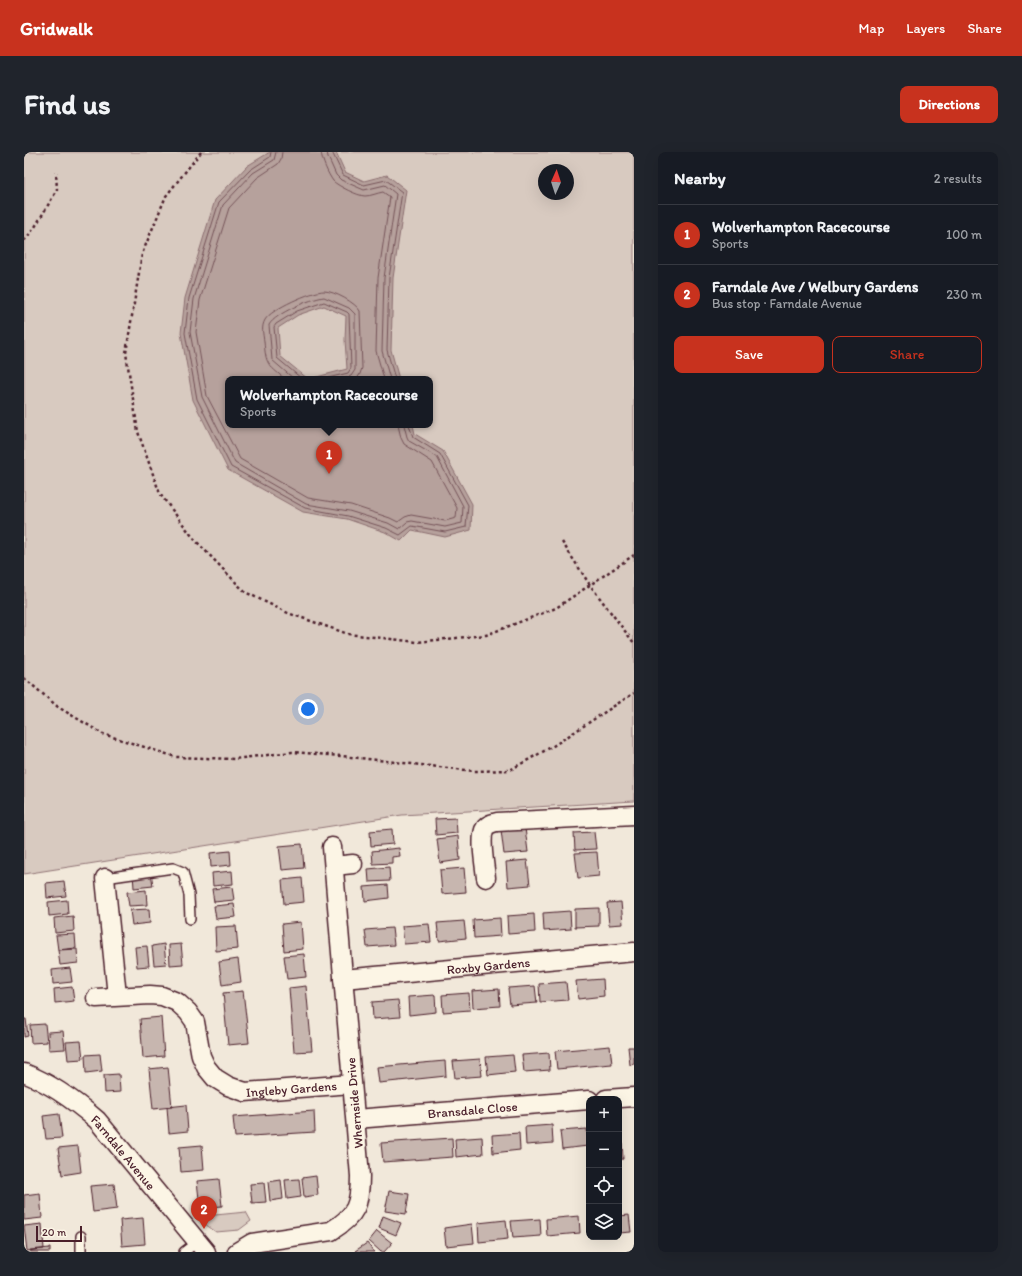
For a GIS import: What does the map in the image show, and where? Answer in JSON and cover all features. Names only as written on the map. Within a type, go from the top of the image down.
[{"type":"street","points":[[486,878],[483,841],[484,830],[490,824],[497,822],[634,815]]},
{"type":"street","name":"Whernside Drive","points":[[237,1252],[252,1243],[331,1231],[351,1216],[357,1206],[360,1194],[356,1119],[332,847]]},
{"type":"street","points":[[334,866],[353,864]]},
{"type":"street","points":[[105,878],[117,996]]},
{"type":"street","name":"Roxby Gardens","points":[[343,979],[634,952]]},
{"type":"street","name":"Ingleby Gardens","points":[[96,998],[150,994],[162,996],[176,1002],[188,1012],[195,1022],[201,1056],[206,1067],[215,1078],[233,1088],[245,1092],[352,1084]]},
{"type":"street","name":"Farndale Avenue","points":[[24,1074],[37,1078],[59,1090],[97,1120],[196,1249]]},
{"type":"street","points":[[622,1098],[634,1097]]},
{"type":"street","name":"Bransdale Close","points":[[356,1119],[586,1100]]},
{"type":"lane","points":[[105,878],[173,868],[183,872],[189,895],[190,919]]},
{"type":"lane","points":[[80,1236],[81,1252]]},
{"type":"path","points":[[201,152],[166,196],[142,254],[126,353],[138,432],[160,494],[195,540],[245,592],[288,613],[348,634],[417,642],[486,635],[556,608],[634,554]]},
{"type":"path","points":[[24,241],[35,227],[57,190],[56,172]]},
{"type":"path","points":[[562,542],[590,585],[634,643]]},
{"type":"path","points":[[24,678],[58,707],[103,734],[176,757],[234,759],[292,752],[474,770],[510,770],[553,746],[634,693]]},
{"type":"shaded area","points":[[24,152],[634,152],[634,801],[402,815],[24,874]]},
{"type":"shaded area","points":[[246,1212],[251,1221],[239,1230],[216,1232],[195,1217]]},
{"type":"water","points":[[270,152],[336,152],[345,172],[364,181],[387,175],[406,190],[393,278],[391,350],[398,376],[320,376],[347,369],[345,340],[346,316],[324,306],[298,315],[278,328],[280,356],[304,376],[225,376],[225,428],[414,428],[415,434],[443,451],[472,504],[471,530],[445,537],[412,530],[401,541],[385,532],[347,519],[303,512],[228,470],[193,400],[181,333],[185,298],[215,200],[247,166]]},
{"type":"building","points":[[456,818],[457,833],[436,835],[435,819]]},
{"type":"building","points":[[525,828],[528,852],[504,854],[501,830]]},
{"type":"building","points":[[392,829],[393,844],[371,846],[370,831]]},
{"type":"building","points":[[594,832],[596,849],[575,850],[574,833]]},
{"type":"building","points":[[458,836],[460,860],[440,863],[437,839]]},
{"type":"building","points":[[302,844],[304,868],[282,870],[279,846]]},
{"type":"building","points":[[399,848],[400,856],[392,857],[392,863],[373,864],[372,851]]},
{"type":"building","points":[[230,851],[231,865],[211,867],[210,853]]},
{"type":"building","points":[[597,852],[599,876],[578,878],[575,853]]},
{"type":"building","points":[[527,860],[530,885],[508,887],[506,862]]},
{"type":"building","points":[[389,867],[390,881],[369,882],[368,869]]},
{"type":"building","points":[[464,868],[466,892],[442,894],[440,870]]},
{"type":"building","points":[[232,871],[233,884],[213,886],[212,873]]},
{"type":"building","points":[[151,872],[153,886],[134,888],[133,874]]},
{"type":"building","points":[[302,878],[304,902],[284,904],[282,880]]},
{"type":"building","points":[[64,881],[66,896],[47,898],[46,883]]},
{"type":"building","points":[[388,885],[389,898],[365,901],[364,887]]},
{"type":"building","points":[[232,887],[234,900],[214,902],[212,889]]},
{"type":"building","points":[[146,890],[147,905],[129,906],[127,892]]},
{"type":"building","points":[[67,900],[68,914],[49,916],[48,902]]},
{"type":"building","points":[[621,902],[623,924],[609,925],[607,903]]},
{"type":"building","points":[[234,904],[236,917],[216,919],[214,906]]},
{"type":"building","points":[[599,908],[599,926],[575,927],[575,909]]},
{"type":"building","points":[[149,909],[150,923],[132,925],[130,910]]},
{"type":"building","points":[[570,911],[571,929],[544,931],[543,913]]},
{"type":"building","points":[[534,914],[535,932],[508,934],[507,916]]},
{"type":"building","points":[[73,916],[74,931],[55,933],[54,918]]},
{"type":"building","points":[[500,918],[501,936],[474,938],[473,920]]},
{"type":"building","points":[[464,921],[466,938],[439,941],[437,923]]},
{"type":"building","points":[[301,922],[303,949],[284,951],[282,924]]},
{"type":"building","points":[[429,924],[431,942],[404,944],[402,926]]},
{"type":"building","points":[[236,926],[238,949],[216,951],[215,927]]},
{"type":"building","points":[[392,928],[394,945],[367,947],[365,930]]},
{"type":"building","points":[[75,934],[76,948],[58,950],[56,935]]},
{"type":"building","points":[[164,944],[166,964],[154,965],[152,946]]},
{"type":"building","points":[[181,944],[183,964],[170,965],[169,945]]},
{"type":"building","points":[[147,946],[149,966],[137,967],[135,947]]},
{"type":"building","points":[[77,949],[78,963],[60,965],[58,950]]},
{"type":"building","points":[[304,954],[306,977],[287,979],[284,956]]},
{"type":"building","points":[[238,959],[241,982],[222,985],[219,962]]},
{"type":"building","points":[[70,968],[72,982],[53,984],[52,970]]},
{"type":"building","points":[[603,979],[604,996],[578,999],[576,981]]},
{"type":"building","points":[[566,982],[568,1000],[540,1002],[539,984]]},
{"type":"building","points":[[306,986],[312,1051],[294,1052],[289,988]]},
{"type":"building","points":[[535,986],[537,1003],[510,1005],[508,988]]},
{"type":"building","points":[[72,987],[74,1001],[55,1003],[54,989]]},
{"type":"building","points":[[499,989],[500,1006],[473,1008],[472,991]]},
{"type":"building","points":[[243,991],[249,1043],[228,1045],[223,993]]},
{"type":"building","points":[[469,993],[470,1010],[443,1012],[442,995]]},
{"type":"building","points":[[435,995],[436,1012],[409,1015],[408,997]]},
{"type":"building","points":[[398,1000],[400,1017],[373,1019],[372,1002]]},
{"type":"building","points":[[161,1017],[164,1056],[143,1058],[140,1019]]},
{"type":"building","points":[[24,1019],[26,1019],[28,1036],[24,1037]]},
{"type":"building","points":[[45,1024],[47,1042],[31,1043],[30,1025]]},
{"type":"building","points":[[63,1031],[65,1049],[49,1050],[48,1032]]},
{"type":"building","points":[[81,1041],[83,1059],[68,1060],[66,1042]]},
{"type":"building","points":[[610,1046],[612,1064],[557,1069],[555,1051]]},
{"type":"building","points":[[628,1047],[634,1047],[634,1064],[630,1065]]},
{"type":"building","points":[[549,1053],[550,1070],[524,1072],[522,1055]]},
{"type":"building","points":[[100,1054],[102,1071],[86,1073],[85,1055]]},
{"type":"building","points":[[513,1055],[515,1072],[488,1075],[486,1057]]},
{"type":"building","points":[[480,1059],[482,1076],[455,1078],[453,1061]]},
{"type":"building","points":[[445,1061],[446,1076],[379,1083],[377,1067]]},
{"type":"building","points":[[168,1067],[172,1107],[153,1109],[149,1069]]},
{"type":"building","points":[[119,1074],[120,1092],[105,1093],[104,1075]]},
{"type":"building","points":[[186,1105],[188,1131],[169,1133],[167,1107]]},
{"type":"building","points":[[314,1111],[315,1132],[235,1137],[233,1117]]},
{"type":"building","points":[[59,1114],[62,1138],[46,1139],[43,1116]]},
{"type":"building","points":[[552,1125],[553,1143],[526,1145],[525,1127]]},
{"type":"building","points":[[586,1129],[586,1146],[562,1149],[560,1131]]},
{"type":"building","points":[[519,1133],[520,1150],[493,1153],[492,1135]]},
{"type":"building","points":[[482,1137],[483,1154],[456,1157],[455,1139]]},
{"type":"building","points":[[452,1138],[453,1157],[383,1162],[381,1143]]},
{"type":"building","points":[[202,1145],[204,1170],[181,1172],[179,1147]]},
{"type":"building","points":[[78,1146],[81,1172],[62,1175],[58,1148]]},
{"type":"building","points":[[316,1176],[318,1195],[304,1197],[302,1178]]},
{"type":"building","points":[[219,1179],[222,1206],[200,1208],[197,1181]]},
{"type":"building","points":[[299,1179],[301,1197],[287,1199],[285,1180]]},
{"type":"building","points":[[281,1180],[283,1199],[270,1201],[268,1182]]},
{"type":"building","points":[[264,1183],[266,1202],[252,1203],[250,1184]]},
{"type":"building","points":[[114,1184],[117,1209],[93,1212],[90,1186]]},
{"type":"building","points":[[389,1191],[409,1194],[406,1214],[385,1211]]},
{"type":"building","points":[[40,1193],[42,1218],[24,1220],[24,1195]]},
{"type":"building","points":[[629,1215],[631,1232],[622,1233],[622,1216]]},
{"type":"building","points":[[383,1216],[401,1223],[396,1235],[379,1228]]},
{"type":"building","points":[[579,1216],[580,1233],[547,1236],[546,1219]]},
{"type":"building","points":[[143,1218],[145,1244],[122,1246],[120,1220]]},
{"type":"building","points":[[540,1219],[541,1236],[513,1238],[511,1221]]},
{"type":"building","points":[[506,1220],[508,1239],[479,1242],[478,1223]]},
{"type":"building","points":[[42,1224],[44,1249],[27,1251],[24,1226]]},
{"type":"building","points":[[472,1224],[474,1243],[446,1246],[444,1228]]},
{"type":"building","points":[[377,1231],[392,1243],[384,1252],[381,1252],[369,1241]]},
{"type":"building","points":[[367,1243],[374,1252],[355,1251]]},
{"type":"building","points":[[50,1248],[50,1252],[31,1252],[30,1250]]},
{"type":"place","name":"Wolverhampton Racecourse","points":[[329,474]]},
{"type":"place","name":"Farndale Ave / Welbury Gardens","points":[[204,1229]]}]
